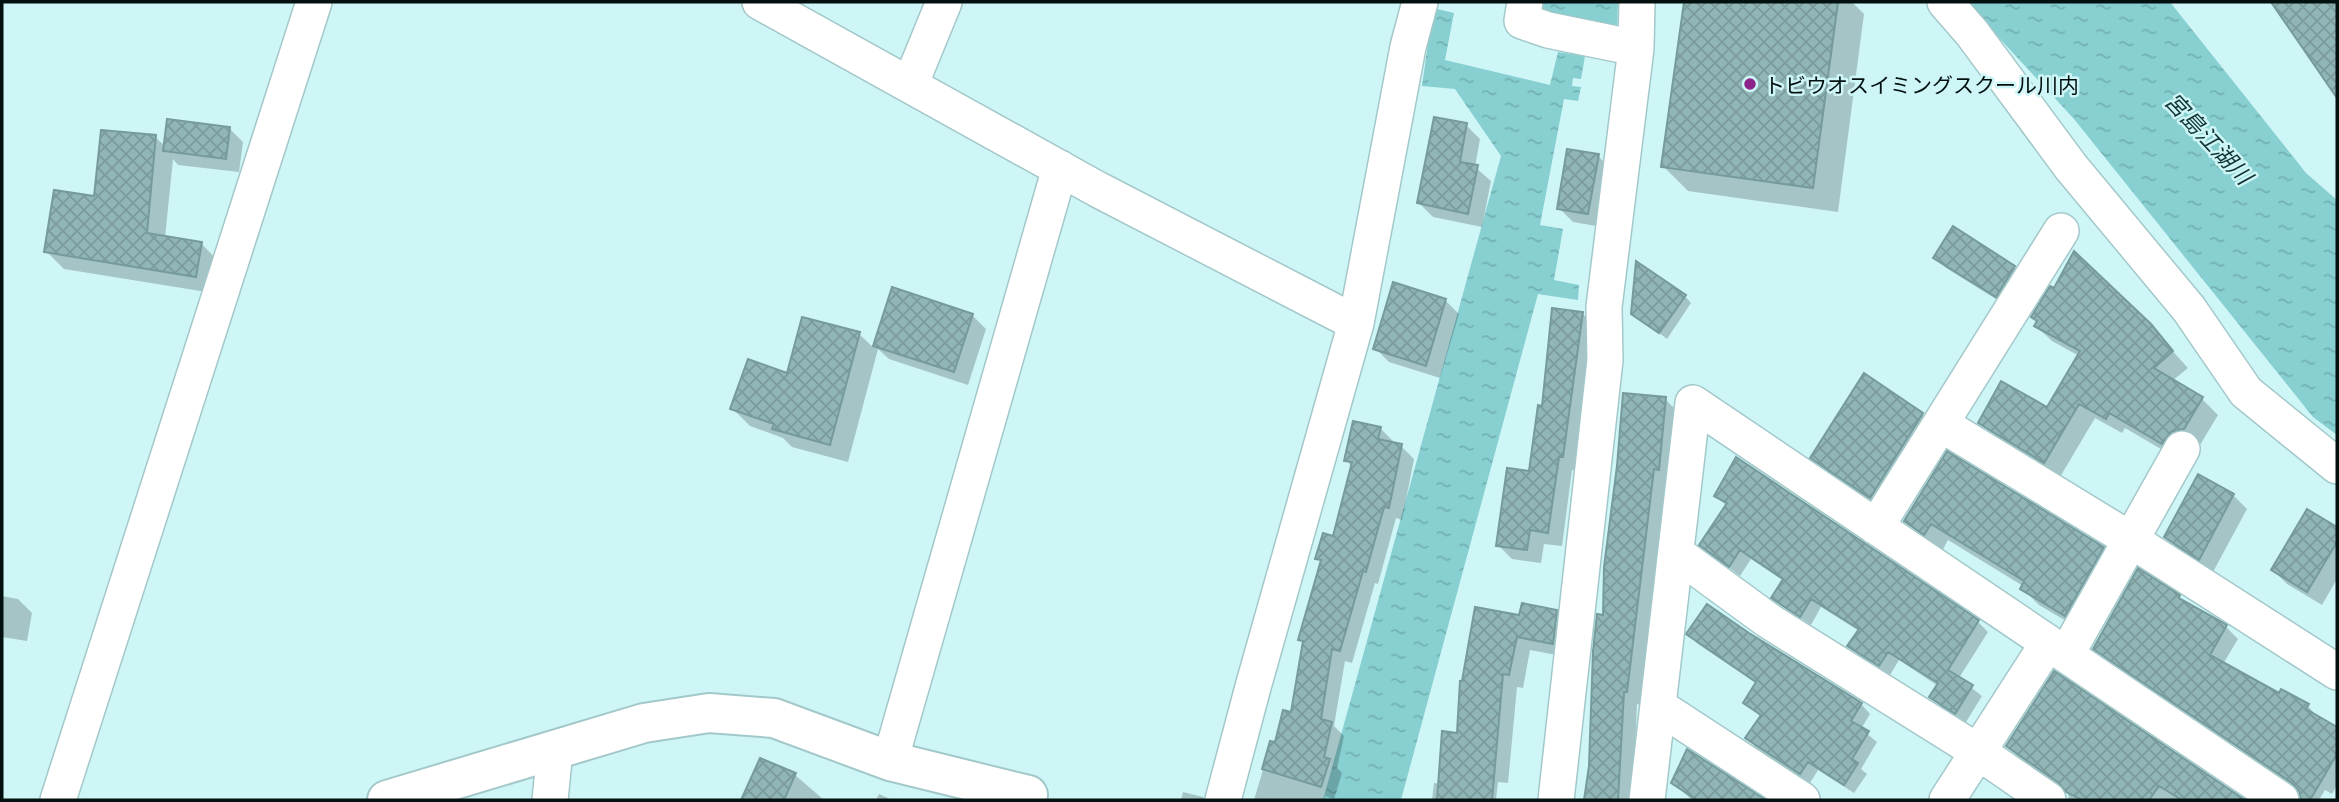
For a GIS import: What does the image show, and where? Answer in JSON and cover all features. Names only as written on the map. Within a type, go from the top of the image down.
[{"type":"street","points":[[58,800],[314,2]]},
{"type":"street","points":[[760,2],[1060,168],[1356,323]]},
{"type":"street","points":[[910,85],[944,2]]},
{"type":"street","points":[[1223,800],[1252,687],[1356,323],[1408,47],[1420,2]]},
{"type":"street","points":[[1524,2],[1522,21],[1548,30],[1636,48]]},
{"type":"street","points":[[1556,800],[1605,360],[1604,307],[1636,48],[1637,2]]},
{"type":"street","points":[[1945,2],[1972,33],[2071,167],[2189,309],[2246,392],[2337,466]]},
{"type":"street","points":[[890,761],[1060,168]]},
{"type":"street","points":[[1876,527],[2061,231]]},
{"type":"street","points":[[1647,800],[1693,403],[2281,800]]},
{"type":"street","points":[[1941,424],[2131,540],[2337,672]]},
{"type":"street","points":[[1947,800],[1977,751],[2057,649],[2131,540],[2182,449]]},
{"type":"street","points":[[1675,553],[1769,621],[1977,751],[2048,800]]},
{"type":"street","points":[[1658,706],[1802,800]]},
{"type":"street","points":[[387,800],[644,723],[709,713],[774,718],[890,761],[1033,798]]},
{"type":"street","points":[[550,800],[555,750]]},
{"type":"water","points":[[1543,2],[1618,2],[1617,34],[1551,18],[1542,9]]},
{"type":"water","name":"宮島江湖川","points":[[1966,2],[2170,2],[2306,173],[2337,200],[2337,435],[2313,417],[2074,119]]},
{"type":"water","points":[[1433,8],[1454,13],[1445,60],[1550,85],[1558,52],[1585,56],[1581,79],[1573,78],[1572,86],[1581,87],[1578,101],[1564,99],[1540,225],[1563,229],[1554,280],[1579,285],[1578,300],[1538,294],[1401,800],[1323,800],[1501,156],[1455,89],[1422,86]]},
{"type":"building","name":"トビウオスイミングスクール川内","points":[[1684,2],[1838,2],[1813,188],[1661,167]]},
{"type":"building","points":[[2271,2],[2337,2],[2337,98]]},
{"type":"building","points":[[1434,117],[1467,123],[1460,162],[1478,165],[1468,214],[1417,203]]},
{"type":"building","points":[[167,119],[230,127],[226,159],[163,151]]},
{"type":"building","points":[[101,130],[156,135],[147,233],[202,242],[196,277],[44,252],[54,190],[94,196]]},
{"type":"building","points":[[1567,149],[1599,154],[1588,214],[1557,209]]},
{"type":"building","points":[[1953,226],[2015,266],[1996,297],[1933,258]]},
{"type":"building","points":[[2074,251],[2151,324],[2173,351],[2154,368],[2203,397],[2184,429],[2171,432],[2162,444],[2109,413],[2106,419],[2079,404],[2044,463],[1978,423],[2001,381],[2047,407],[2080,351],[2034,326],[2037,321],[2031,317],[2050,286],[2054,288]]},
{"type":"building","points":[[1636,261],[1686,295],[1659,333],[1631,314]]},
{"type":"building","points":[[1393,282],[1446,299],[1426,366],[1373,349]]},
{"type":"building","points":[[892,287],[973,314],[954,372],[873,346]]},
{"type":"building","points":[[1552,308],[1583,312],[1563,457],[1559,457],[1548,533],[1530,530],[1527,550],[1496,546],[1507,468],[1529,471],[1538,405],[1542,406]]},
{"type":"building","points":[[802,317],[860,332],[830,445],[772,429],[774,424],[730,409],[748,359],[787,373]]},
{"type":"building","points":[[1864,373],[1923,413],[1870,498],[1810,458]]},
{"type":"building","points":[[1623,393],[1666,397],[1659,470],[1654,469],[1627,692],[1624,692],[1618,800],[1584,800],[1589,766],[1593,651],[1597,614],[1603,615],[1604,567]]},
{"type":"building","points":[[1353,421],[1381,427],[1378,439],[1402,444],[1389,508],[1384,507],[1340,651],[1332,649],[1321,719],[1332,722],[1324,757],[1330,759],[1321,787],[1262,769],[1270,741],[1275,742],[1283,710],[1291,712],[1303,641],[1298,640],[1321,560],[1315,559],[1323,533],[1333,536],[1352,462],[1344,461]]},
{"type":"building","points":[[1947,451],[2104,547],[2065,616],[2020,589],[2024,581],[1931,524],[1924,535],[1904,521]]},
{"type":"building","points":[[1736,457],[1979,620],[1948,670],[1973,685],[1955,714],[1929,697],[1938,683],[1888,652],[1879,666],[1847,646],[1859,629],[1811,599],[1800,617],[1771,598],[1783,579],[1740,550],[1729,567],[1699,545],[1727,503],[1714,496]]},
{"type":"building","points":[[2198,474],[2234,494],[2199,560],[2164,537]]},
{"type":"building","points":[[2307,509],[2337,527],[2337,542],[2307,592],[2271,570]]},
{"type":"building","points":[[2138,568],[2180,595],[2179,598],[2227,625],[2210,655],[2279,693],[2281,689],[2309,704],[2306,709],[2337,727],[2337,754],[2310,800],[2301,800],[2299,791],[2292,783],[2093,649]]},
{"type":"building","points":[[1522,603],[1557,610],[1553,644],[1517,637],[1509,675],[1503,674],[1492,800],[1437,800],[1442,731],[1457,733],[1460,681],[1475,607],[1519,615]]},
{"type":"building","points":[[1707,604],[1862,703],[1851,721],[1869,731],[1852,759],[1858,763],[1844,785],[1808,762],[1800,774],[1745,738],[1761,715],[1743,703],[1756,682],[1686,634]]},
{"type":"building","points":[[2054,671],[2245,800],[2182,800],[2159,786],[2149,800],[2082,800],[2066,792],[2059,783],[2006,746]]},
{"type":"building","points":[[1687,749],[1766,800],[1697,800],[1671,783]]},
{"type":"building","points":[[760,758],[796,773],[784,800],[741,800]]},
{"type":"place","name":"トビウオスイミングスクール川内","points":[[1750,84]]}]
